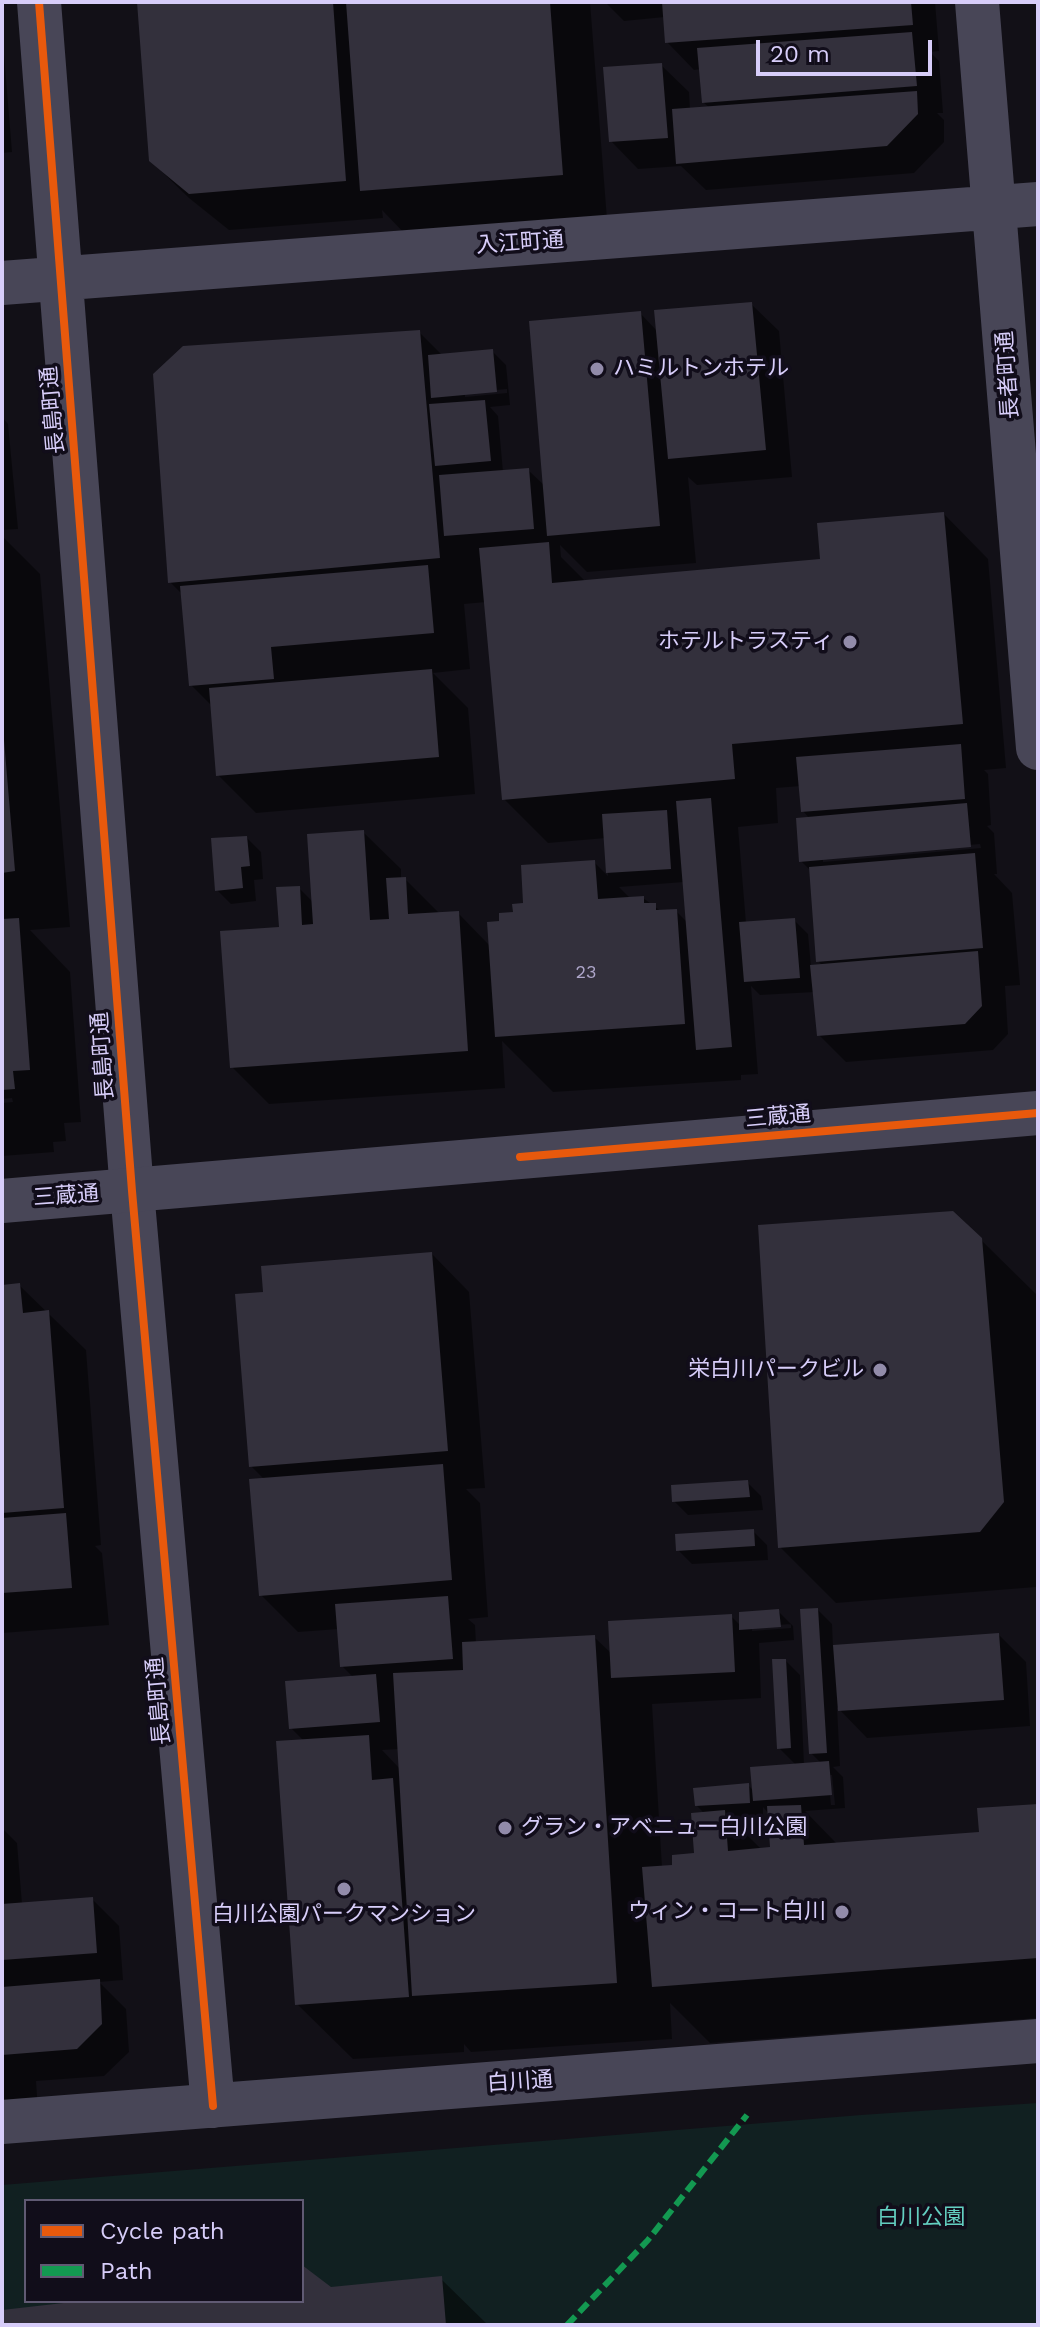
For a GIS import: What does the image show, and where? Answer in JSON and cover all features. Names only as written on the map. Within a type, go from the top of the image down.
[{"type":"street","name":"長島町通","points":[[39,2],[132,1191],[213,2106]]},
{"type":"street","name":"長者町通","points":[[977,2],[1038,748]]},
{"type":"street","name":"入江町通","points":[[2,283],[1038,204]]},
{"type":"street","name":"三蔵通","points":[[2,1201],[1038,1113]]},
{"type":"street","name":"白川通","points":[[2,2122],[1038,2041]]},
{"type":"green space","name":"白川公園","points":[[1038,2103],[1038,2325],[2,2325],[2,2185]]},
{"type":"building","points":[[137,2],[333,2],[346,181],[189,194],[149,161]]},
{"type":"building","points":[[346,2],[550,2],[563,175],[360,191]]},
{"type":"building","points":[[662,2],[911,2],[913,25],[665,43]]},
{"type":"building","points":[[912,32],[917,86],[702,103],[697,48]]},
{"type":"building","points":[[662,63],[668,138],[609,142],[603,67]]},
{"type":"building","points":[[917,91],[918,114],[887,146],[676,164],[672,109]]},
{"type":"building","points":[[752,302],[766,450],[668,459],[654,310]]},
{"type":"building","points":[[641,311],[660,526],[547,536],[529,321]]},
{"type":"building","points":[[420,330],[440,558],[168,583],[153,374],[183,346]]},
{"type":"building","points":[[493,349],[497,392],[431,398],[428,355]]},
{"type":"building","points":[[485,400],[491,461],[435,466],[429,404]]},
{"type":"building","points":[[529,468],[534,529],[444,536],[439,475]]},
{"type":"building","points":[[944,512],[963,724],[732,744],[735,779],[502,800],[479,548],[549,542],[552,583],[820,559],[817,523]]},
{"type":"building","points":[[428,565],[434,633],[271,647],[274,679],[189,686],[180,586]]},
{"type":"building","points":[[432,669],[439,757],[216,776],[209,688]]},
{"type":"building","points":[[2,740],[15,871],[2,873]]},
{"type":"building","points":[[961,744],[965,799],[801,812],[796,757]]},
{"type":"building","points":[[711,798],[732,1047],[696,1050],[676,801]]},
{"type":"building","points":[[967,803],[971,847],[799,862],[796,818]]},
{"type":"building","points":[[667,810],[671,869],[606,873],[602,814]]},
{"type":"building","points":[[364,830],[370,920],[389,919],[386,878],[406,877],[408,914],[459,911],[468,1051],[230,1068],[220,931],[279,927],[276,887],[300,886],[302,925],[313,924],[307,834]]},
{"type":"building","points":[[247,836],[250,866],[241,867],[243,888],[215,891],[211,838]]},
{"type":"building","points":[[975,853],[983,948],[816,962],[809,867]]},
{"type":"building","points":[[595,860],[598,899],[644,896],[644,903],[656,903],[656,910],[677,909],[685,1024],[495,1037],[487,922],[499,921],[499,913],[513,912],[512,904],[523,903],[521,865]]},
{"type":"building","points":[[19,918],[30,1070],[13,1071],[15,1089],[2,1090],[2,919]]},
{"type":"building","points":[[795,918],[800,978],[744,982],[739,922]]},
{"type":"building","points":[[978,951],[982,1006],[965,1024],[817,1036],[810,965]]},
{"type":"building","name":"栄白川パークビル","points":[[953,1211],[982,1238],[1004,1502],[980,1532],[778,1548],[758,1225]]},
{"type":"building","points":[[432,1252],[448,1451],[249,1467],[235,1294],[263,1292],[261,1266]]},
{"type":"building","points":[[20,1283],[23,1313],[49,1310],[64,1508],[2,1513],[2,1285]]},
{"type":"building","points":[[443,1464],[452,1580],[259,1596],[249,1479]]},
{"type":"building","points":[[748,1480],[750,1497],[672,1502],[671,1485]]},
{"type":"building","points":[[66,1513],[72,1588],[2,1593],[2,1518]]},
{"type":"building","points":[[754,1529],[755,1546],[676,1551],[675,1534]]},
{"type":"building","points":[[448,1596],[453,1659],[340,1667],[335,1604]]},
{"type":"building","points":[[818,1608],[827,1753],[809,1754],[800,1609]]},
{"type":"building","points":[[779,1609],[781,1627],[739,1630],[739,1612]]},
{"type":"building","points":[[732,1614],[735,1672],[611,1678],[608,1621]]},
{"type":"building","points":[[999,1633],[1004,1700],[838,1711],[833,1645]]},
{"type":"building","name":"グラン・アベニュー白川公園","points":[[595,1635],[617,1983],[412,1996],[393,1673],[463,1670],[462,1642]]},
{"type":"building","points":[[772,1659],[786,1659],[791,1748],[777,1749]]},
{"type":"building","points":[[376,1674],[380,1722],[289,1729],[285,1681]]},
{"type":"building","name":"白川公園パークマンション","points":[[369,1735],[372,1780],[393,1778],[409,1997],[295,2005],[276,1741]]},
{"type":"building","points":[[829,1761],[832,1795],[753,1801],[750,1767]]},
{"type":"building","points":[[749,1783],[750,1803],[695,1806],[693,1788]]},
{"type":"building","name":"ウィン・コート白川","points":[[1038,1804],[1038,1958],[652,1987],[642,1867],[672,1865],[672,1855],[694,1853],[691,1813],[725,1810],[728,1851],[770,1847],[767,1806],[801,1805],[804,1845],[979,1832],[977,1808]]},
{"type":"building","points":[[93,1897],[97,1953],[2,1960],[2,1904]]},
{"type":"building","points":[[100,1979],[102,2024],[77,2049],[2,2055],[2,1987]]},
{"type":"building","points":[[304,2267],[331,2287],[442,2276],[446,2325],[2,2325],[2,2310],[63,2303],[304,2303]]},
{"type":"marked path","points":[[567,2325],[648,2240],[747,2115]]},
{"type":"cycle path","points":[[39,2],[132,1191],[213,2106]]},
{"type":"cycle path","points":[[520,1157],[1038,1113]]},
{"type":"place","name":"ハミルトンホテル","points":[[597,369]]},
{"type":"place","name":"ホテルトラスティ","points":[[850,642]]},
{"type":"place","name":"栄白川パークビル","points":[[880,1370]]},
{"type":"place","name":"グラン・アベニュー白川公園","points":[[505,1828]]},
{"type":"place","name":"白川公園パークマンション","points":[[344,1889]]},
{"type":"place","name":"ウィン・コート白川","points":[[842,1912]]}]
